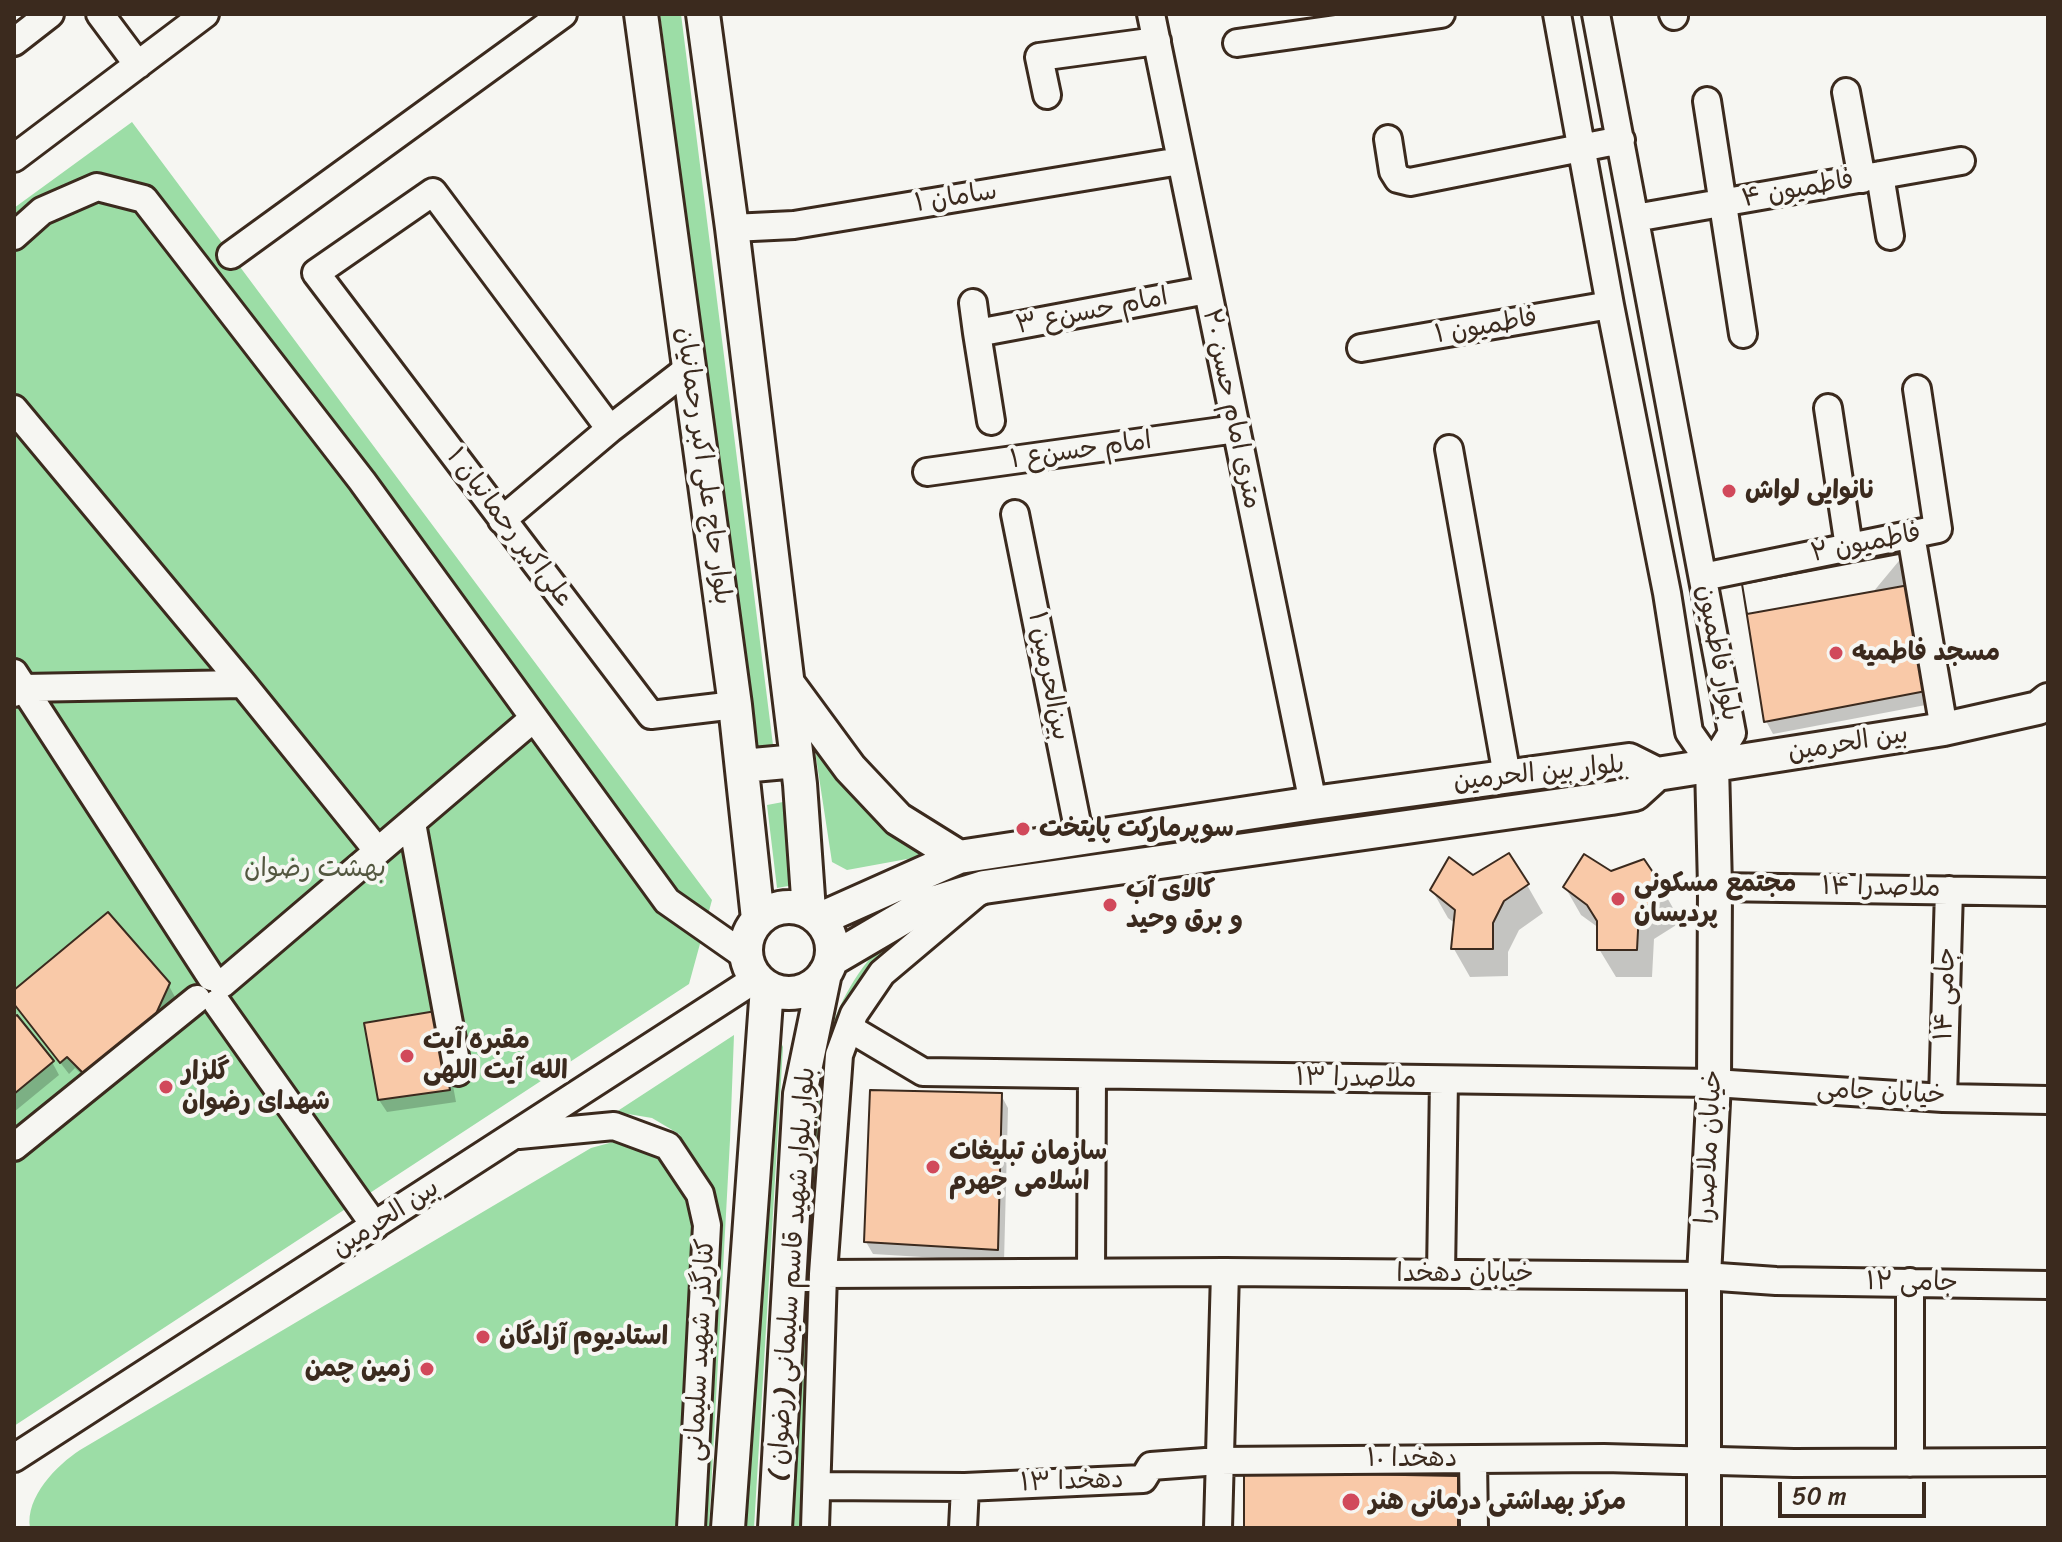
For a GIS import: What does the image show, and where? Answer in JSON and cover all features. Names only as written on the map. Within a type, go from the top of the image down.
[{"type":"main road","name":"بلوار حاج علی اکبر رحمانیان","points":[[641,14],[735,705],[758,919]]},
{"type":"main road","points":[[703,14],[732,228],[814,915]]},
{"type":"main road","points":[[788,684],[850,768],[898,819],[959,857]]},
{"type":"main road","name":"بین الحرمین","points":[[1657,774],[1944,729],[2045,707]]},
{"type":"main road","name":"بلوار بین الحرمین","points":[[814,915],[959,857],[1313,803],[1629,760],[1657,774],[1635,794],[984,887],[923,906],[828,966]]},
{"type":"main road","points":[[742,766],[797,761]]},
{"type":"main road","name":"خیابان ملاصدرا","points":[[1704,1528],[1704,1276],[1714,1083],[1712,765]]},
{"type":"main road","points":[[1028,846],[1036,879]]},
{"type":"main road","points":[[782,907],[795,907],[814,915],[828,931],[832,945],[828,966],[816,983],[793,992],[780,991],[757,974],[746,943],[758,919],[782,907]]},
{"type":"main road","name":"بلوار بلوار شهید قاسم سلیمانی (رضوان )","points":[[775,1528],[800,1094],[828,966]]},
{"type":"main road","name":"بلوار بلوار شهید قاسم سلیمانی (رضوان )","points":[[728,1528],[757,974]]},
{"type":"street","points":[[14,42],[50,14]]},
{"type":"street","points":[[100,14],[138,65]]},
{"type":"street","points":[[14,158],[205,14]]},
{"type":"street","points":[[231,255],[563,14]]},
{"type":"street","name":"۲۰ متری امام حسن","points":[[1151,14],[1313,803]]},
{"type":"street","points":[[1237,43],[1441,14]]},
{"type":"street","name":"بلوار فاطمیون","points":[[1557,14],[1667,593],[1689,732],[1712,765],[1732,733],[1596,14]]},
{"type":"street","points":[[1047,95],[1039,57],[1157,41]]},
{"type":"street","points":[[1846,92],[1890,236]]},
{"type":"street","points":[[1707,101],[1743,334]]},
{"type":"street","points":[[1388,139],[1393,171],[1398,179],[1410,182],[1621,140]]},
{"type":"street","name":"سامان ۱","points":[[732,228],[794,225],[1180,161]]},
{"type":"street","name":"فاطمیون ۴","points":[[1635,218],[1961,161]]},
{"type":"street","points":[[14,236],[42,211],[97,187],[144,199],[362,481],[667,901],[757,974]]},
{"type":"street","name":"علی‌اکبر رحمانیان ۱","points":[[610,429],[433,192],[316,273],[651,715],[735,705]]},
{"type":"street","name":"امام حسن‌ع ۳","points":[[977,333],[1207,290]]},
{"type":"street","name":"امام حسن‌ع ۳","points":[[973,303],[991,421]]},
{"type":"street","name":"فاطمیون ۱","points":[[1361,348],[1610,305]]},
{"type":"street","points":[[502,520],[610,429],[689,368]]},
{"type":"street","name":"فاطمیون ۲","points":[[1703,577],[1938,529],[1917,389]]},
{"type":"street","points":[[1828,408],[1849,547]]},
{"type":"street","points":[[14,409],[377,850]]},
{"type":"street","name":"امام حسن‌ع ۱","points":[[927,472],[1236,429]]},
{"type":"street","points":[[1449,449],[1507,776]]},
{"type":"street","name":"بین‌الحرمین ۱","points":[[1015,514],[1080,838]]},
{"type":"street","points":[[1911,535],[1944,729]]},
{"type":"street","points":[[16,690],[243,684]]},
{"type":"street","points":[[1683,692],[1698,695],[1711,692],[1722,684]]},
{"type":"street","points":[[16,690],[209,989],[375,1226]]},
{"type":"street","points":[[14,1147],[412,823],[534,718]]},
{"type":"street","points":[[412,823],[458,1072]]},
{"type":"street","points":[[815,1528],[823,1274],[839,1055],[854,1014],[882,973],[984,887]]},
{"type":"street","name":"ملاصدرا ۱۴","points":[[1715,887],[2048,892]]},
{"type":"street","name":"جامی ۱۴","points":[[1943,1098],[1949,890]]},
{"type":"street","name":"بین الحرمین","points":[[14,1458],[515,1135],[757,974]]},
{"type":"street","name":"ملاصدرا ۱۳","points":[[849,1028],[923,1072],[1714,1083]]},
{"type":"street","points":[[1091,1272],[1092,1076]]},
{"type":"street","points":[[1441,1274],[1444,1080]]},
{"type":"street","name":"خیابان جامی","points":[[1714,1083],[1943,1098],[2048,1100]]},
{"type":"street","name":"کنارگذر شهید سلیمانی","points":[[515,1135],[614,1126],[668,1146],[700,1194],[707,1225],[691,1528]]},
{"type":"street","points":[[1218,1528],[1225,1272]]},
{"type":"street","name":"خیابان دهخدا","points":[[823,1274],[1225,1272],[1704,1276],[1776,1281]]},
{"type":"street","name":"جامی ۱۲","points":[[1776,1281],[2048,1285]]},
{"type":"street","points":[[1910,1282],[1910,1463]]},
{"type":"street","name":"دهخدا ۱۰","points":[[1219,1461],[1604,1458],[1794,1463],[2048,1462]]},
{"type":"street","points":[[1473,1459],[1474,1528]]},
{"type":"street","name":"دهخدا ۱۳","points":[[965,1487],[1143,1479],[1151,1466],[1219,1461]]},
{"type":"street","points":[[817,1486],[965,1487],[963,1528]]},
{"type":"green space","points":[[660,14],[681,14],[774,753],[757,749]]},
{"type":"green space","name":"بهشت رضوان","points":[[132,122],[712,900],[689,984],[14,1426],[14,208]]},
{"type":"green space","points":[[813,738],[929,855],[847,870],[832,862]]},
{"type":"green space","points":[[1622,772],[1629,778],[1625,786],[1061,867],[1043,861],[1060,851]]},
{"type":"green space","points":[[783,802],[794,885],[777,888],[767,805]]},
{"type":"green space","points":[[938,907],[846,1016],[816,1249],[800,1528],[787,1528],[819,1063],[840,1007],[862,968],[887,942]]},
{"type":"green space","points":[[734,1035],[709,1528],[699,1528],[707,1188],[679,1134],[652,1118],[616,1112]]},
{"type":"green space","points":[[778,1036],[783,1047],[754,1528],[737,1528]]},
{"type":"green space","name":"استادیوم آزادگان","points":[[624,1139],[660,1157],[695,1198],[687,1528],[30,1528],[32,1505],[44,1483],[80,1450],[591,1148]]},
{"type":"building","name":"مسجد فاطمیه","points":[[1904,553],[1926,691],[1764,722],[1742,584]]},
{"type":"building","points":[[1904,553],[1909,585],[1747,614],[1742,584]]},
{"type":"building","points":[[1509,853],[1529,884],[1504,901],[1493,923],[1493,949],[1451,949],[1455,910],[1430,890],[1449,857],[1473,875]]},
{"type":"building","name":"مجتمع مسکونی پردیسان","points":[[1584,854],[1611,871],[1644,859],[1667,893],[1639,911],[1637,950],[1597,950],[1597,921],[1587,905],[1563,887]]},
{"type":"building","points":[[108,912],[170,983],[155,1016],[85,1075],[67,1057],[60,1063],[14,1004],[14,990]]},
{"type":"building","name":"مقبره آیت الله آیت اللهی","points":[[436,1011],[450,1090],[378,1100],[364,1023]]},
{"type":"building","points":[[17,1015],[54,1061],[14,1094],[14,1017]]},
{"type":"building","name":"سازمان تبلیغات اسلامی جهرم","points":[[870,1090],[1002,1093],[998,1250],[864,1242]]},
{"type":"building","name":"مرکز بهداشتی درمانی هنر","points":[[1244,1472],[1458,1476],[1458,1528],[1244,1528]]},
{"type":"place","name":"نانوایی لواش","points":[[1729,491]]},
{"type":"place","name":"مسجد فاطمیه","points":[[1836,653]]},
{"type":"place","name":"سوپرمارکت پایتخت","points":[[1023,829]]},
{"type":"place","name":"مجتمع مسکونی پردیسان","points":[[1618,899]]},
{"type":"place","name":"کالای آب و برق وحید","points":[[1110,905]]},
{"type":"place","name":"مقبره آیت الله آیت اللهی","points":[[407,1056]]},
{"type":"place","name":"گلزار شهدای رضوان","points":[[166,1087]]},
{"type":"place","name":"سازمان تبلیغات اسلامی جهرم","points":[[933,1167]]},
{"type":"place","name":"استادیوم آزادگان","points":[[483,1337]]},
{"type":"place","name":"زمین چمن","points":[[427,1369]]},
{"type":"place","name":"مرکز بهداشتی درمانی هنر","points":[[1351,1502]]}]
